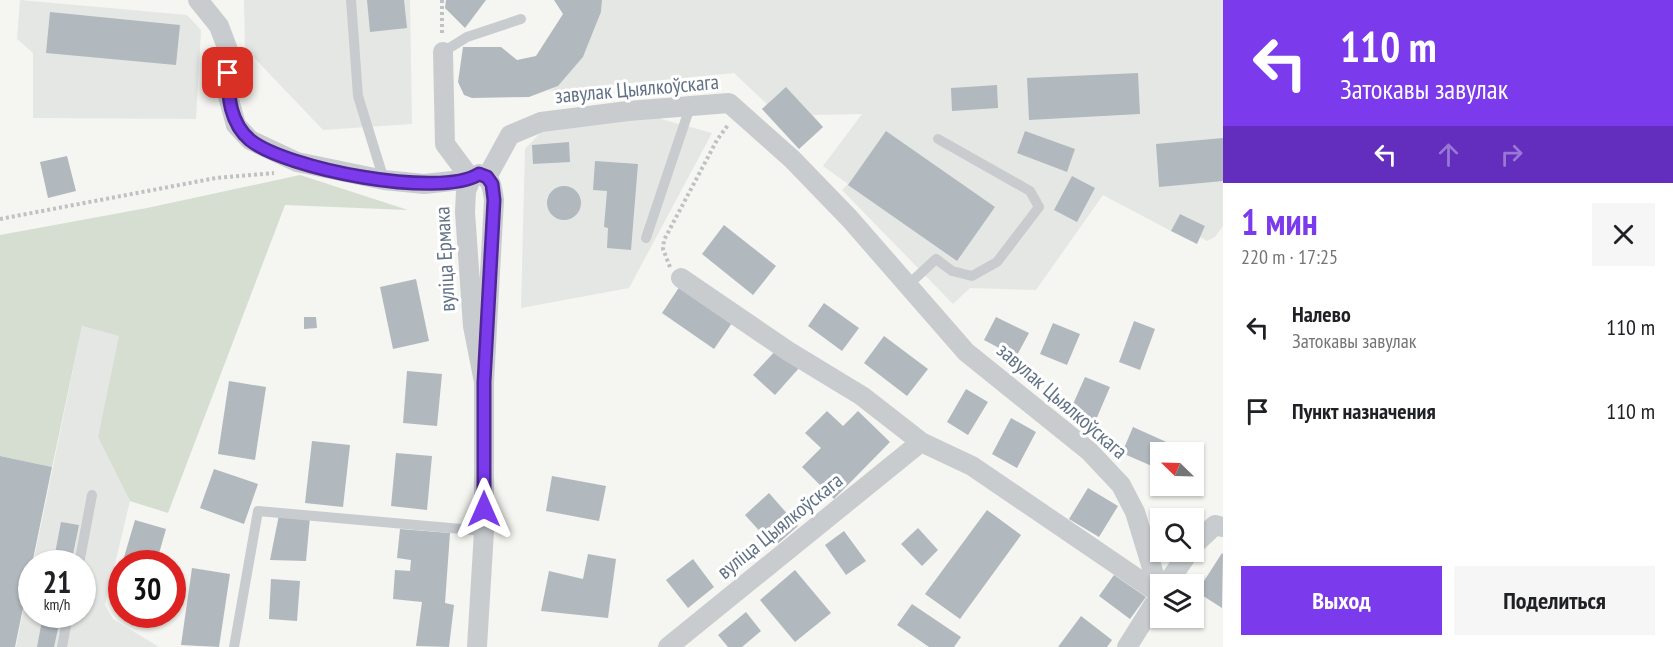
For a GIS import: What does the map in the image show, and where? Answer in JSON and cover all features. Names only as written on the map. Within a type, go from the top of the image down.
[{"type":"street","points":[[207,5],[219,26],[228,50],[228,96],[236,125],[250,140],[297,162],[384,180],[424,184],[479,178]]},
{"type":"street","points":[[442,52],[445,144],[479,178]]},
{"type":"street","name":"завулак Цыялкоўскага","points":[[479,178],[510,135],[527,127],[564,118],[729,103],[792,159],[850,219],[966,352],[1089,451],[1121,485],[1135,512],[1155,574]]},
{"type":"street","name":"вуліца Ермака","points":[[477,647],[484,531],[484,382],[494,200],[492,184],[479,178],[466,191],[465,212],[473,326],[484,382]]},
{"type":"street","points":[[681,278],[788,351],[862,396],[921,442],[972,466],[1150,587]]},
{"type":"street","name":"вуліца Цыялкоўскага","points":[[668,647],[921,442]]},
{"type":"street","points":[[1204,535],[1215,525],[1223,527]]},
{"type":"street","points":[[1127,647],[1150,611]]},
{"type":"lane","points":[[351,0],[358,96],[384,180]]},
{"type":"lane","points":[[442,52],[467,37],[521,19]]},
{"type":"lane","points":[[646,238],[690,107]]},
{"type":"lane","points":[[908,285],[936,259],[952,271],[972,276],[997,262],[1039,207],[1030,191],[938,139]]},
{"type":"lane","points":[[82,550],[92,495]]},
{"type":"lane","points":[[234,647],[258,511],[484,531]]},
{"type":"lane","points":[[62,647],[66,628]]},
{"type":"path","points":[[442,0],[442,52]]},
{"type":"path","points":[[681,278],[666,263],[664,240],[717,140],[738,112]]},
{"type":"path","points":[[0,219],[216,178],[269,175],[297,162]]},
{"type":"shaded area","points":[[20,0],[187,15],[201,30],[196,119],[33,118],[33,53],[17,39]]},
{"type":"shaded area","points":[[244,0],[410,0],[412,124],[323,130],[245,48]]},
{"type":"shaded area","points":[[602,0],[1223,0],[1223,226],[1215,237],[1207,241],[1200,237],[1205,226],[1180,214],[1171,231],[1103,195],[1036,290],[970,288],[953,304],[842,190],[848,184],[823,166],[862,114],[813,115],[823,127],[799,149],[762,109],[767,104],[734,73],[548,91],[558,86],[583,57],[601,12]]},
{"type":"shaded area","points":[[650,116],[712,133],[629,288],[521,308],[525,149],[542,131]]},
{"type":"shaded area","points":[[300,175],[408,210],[285,205],[168,513],[130,501],[98,437],[119,336],[82,326],[52,467],[0,456],[0,235],[147,208]]},
{"type":"shaded area","points":[[82,326],[120,336],[98,437],[130,501],[118,550],[108,550],[108,593],[105,605],[108,610],[108,628],[128,628],[159,647],[16,647],[20,628],[96,628],[96,550],[36,550]]},
{"type":"building","points":[[367,0],[404,0],[407,28],[370,32]]},
{"type":"building","points":[[446,0],[486,0],[465,28],[445,8]]},
{"type":"building","points":[[554,0],[602,0],[601,12],[583,57],[558,86],[529,97],[472,98],[464,95],[458,82],[463,47],[501,47],[517,60],[536,56],[563,14]]},
{"type":"building","points":[[50,12],[180,25],[176,65],[46,53]]},
{"type":"building","points":[[1138,73],[1140,114],[1029,120],[1027,78]]},
{"type":"building","points":[[997,85],[998,108],[952,111],[951,88]]},
{"type":"building","points":[[786,87],[823,127],[799,149],[762,109]]},
{"type":"building","points":[[886,131],[995,207],[957,261],[848,185]]},
{"type":"building","points":[[1025,131],[1075,149],[1067,172],[1017,153]]},
{"type":"building","points":[[1223,138],[1223,181],[1159,187],[1156,144]]},
{"type":"building","points":[[569,142],[570,162],[533,164],[532,145]]},
{"type":"building","points":[[67,156],[76,191],[48,198],[40,162]]},
{"type":"building","points":[[595,161],[638,164],[631,250],[607,248],[608,228],[604,227],[607,191],[593,190]]},
{"type":"building","points":[[1072,176],[1095,188],[1077,222],[1054,210]]},
{"type":"building","points":[[564,186],[576,191],[581,203],[576,215],[564,220],[552,215],[547,203],[552,191]]},
{"type":"building","points":[[1180,214],[1205,226],[1197,244],[1171,231]]},
{"type":"building","points":[[724,225],[776,266],[753,295],[702,254]]},
{"type":"building","points":[[416,279],[429,341],[393,349],[380,287]]},
{"type":"building","points":[[680,286],[732,323],[714,349],[662,313]]},
{"type":"building","points":[[824,303],[859,328],[842,351],[808,326]]},
{"type":"building","points":[[304,317],[316,317],[317,328],[304,329]]},
{"type":"building","points":[[996,317],[1029,333],[1016,357],[984,340]]},
{"type":"building","points":[[1134,321],[1155,329],[1140,370],[1119,362]]},
{"type":"building","points":[[1053,323],[1080,334],[1067,365],[1040,354]]},
{"type":"building","points":[[884,336],[928,369],[907,396],[864,363]]},
{"type":"building","points":[[778,348],[800,367],[775,395],[753,375]]},
{"type":"building","points":[[407,371],[442,374],[437,426],[403,423]]},
{"type":"building","points":[[1085,377],[1110,387],[1095,422],[1070,411]]},
{"type":"building","points":[[229,381],[266,387],[255,460],[218,454]]},
{"type":"building","points":[[966,389],[988,402],[968,435],[947,422]]},
{"type":"building","points":[[827,411],[843,426],[858,411],[890,442],[834,499],[802,467],[821,448],[805,433]]},
{"type":"building","points":[[1011,418],[1036,432],[1017,468],[992,454]]},
{"type":"building","points":[[1133,427],[1166,442],[1150,442],[1150,465],[1122,453]]},
{"type":"building","points":[[312,441],[350,445],[343,507],[305,503]]},
{"type":"building","points":[[396,453],[432,456],[427,510],[391,506]]},
{"type":"building","points":[[0,456],[52,467],[35,550],[18,550],[19,628],[15,647],[0,647]]},
{"type":"building","points":[[214,469],[258,484],[244,524],[200,508]]},
{"type":"building","points":[[552,476],[606,486],[599,521],[546,511]]},
{"type":"building","points":[[1088,488],[1118,506],[1099,537],[1069,519]]},
{"type":"building","points":[[769,493],[798,526],[774,547],[745,515]]},
{"type":"building","points":[[987,510],[1021,535],[960,619],[925,594]]},
{"type":"building","points":[[279,515],[310,517],[306,561],[270,560]]},
{"type":"building","points":[[135,520],[166,529],[160,550],[126,550]]},
{"type":"building","points":[[61,522],[79,525],[74,550],[56,550]]},
{"type":"building","points":[[918,528],[938,550],[922,566],[901,544]]},
{"type":"building","points":[[400,529],[450,533],[445,603],[454,605],[449,647],[416,646],[422,602],[393,599],[395,570],[410,571],[411,560],[397,558]]},
{"type":"building","points":[[844,531],[866,561],[846,575],[825,545]]},
{"type":"building","points":[[1222,553],[1222,608],[1204,596],[1204,581]]},
{"type":"building","points":[[588,554],[616,559],[608,618],[541,611],[549,571],[583,579]]},
{"type":"building","points":[[693,559],[714,587],[688,608],[666,580]]},
{"type":"building","points":[[192,568],[230,574],[219,647],[181,645],[183,628],[186,628]]},
{"type":"building","points":[[795,570],[831,613],[795,642],[760,600]]},
{"type":"building","points":[[1114,575],[1146,597],[1130,619],[1099,596]]},
{"type":"building","points":[[271,579],[300,581],[297,621],[269,619]]},
{"type":"building","points":[[912,604],[961,637],[954,647],[929,647],[897,625]]},
{"type":"building","points":[[746,612],[761,631],[742,647],[728,647],[718,635]]},
{"type":"building","points":[[1081,616],[1112,640],[1107,647],[1058,647]]},
{"type":"building","points":[[41,628],[58,628],[54,647],[37,647]]},
{"type":"route","points":[[228,73],[228,96],[236,125],[250,140],[274,153],[297,162],[384,180],[424,184],[471,179],[479,174],[487,177],[492,184],[493,252],[484,382],[484,509]]}]
